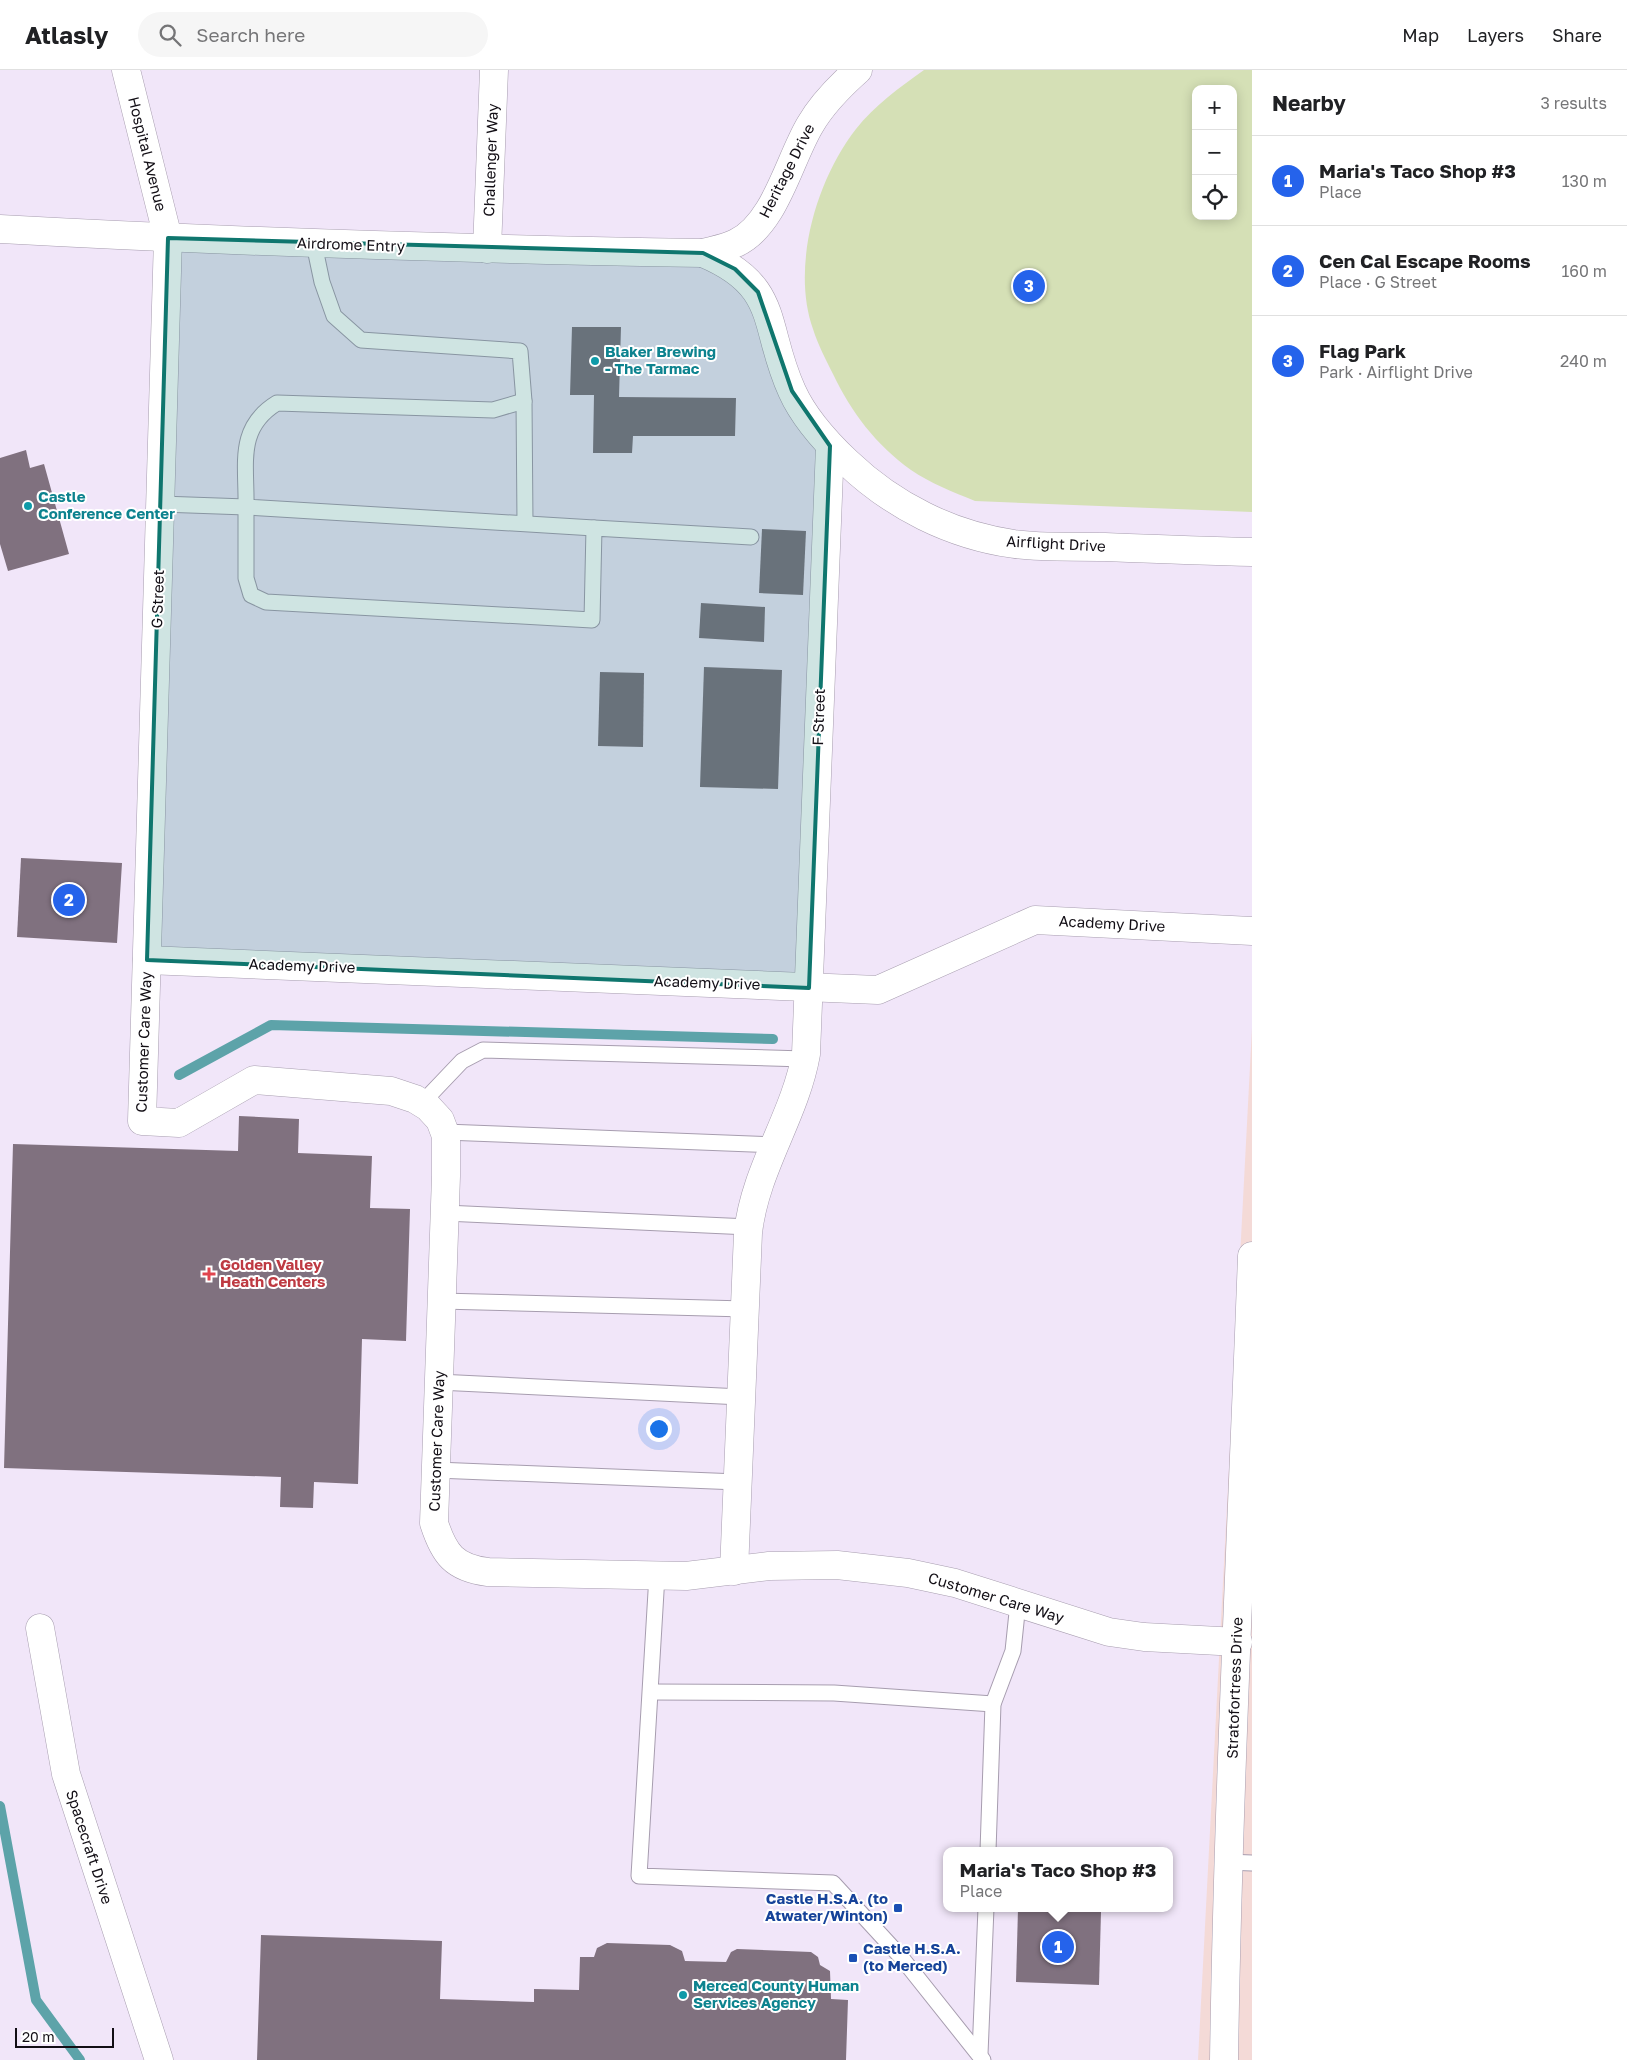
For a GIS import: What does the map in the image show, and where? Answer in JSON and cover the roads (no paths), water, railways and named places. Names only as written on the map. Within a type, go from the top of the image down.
[{"type":"street","name":"Hospital Avenue","points":[[126,70],[168,238]]},
{"type":"street","name":"Challenger Way","points":[[487,249],[494,70]]},
{"type":"street","name":"Heritage Drive","points":[[702,253],[737,243],[760,223],[777,195],[811,123],[827,101],[858,70]]},
{"type":"street","name":"Airdrome Entry","points":[[0,229],[314,244],[702,253]]},
{"type":"street","name":"G Street","points":[[147,960],[168,238]]},
{"type":"street","name":"Airflight Drive","points":[[702,253],[735,269],[758,292],[765,306],[792,391],[804,412],[830,446],[866,481],[931,521],[973,536],[1015,544],[1252,552]]},
{"type":"street","name":"F Street","points":[[734,1571],[751,1208],[798,1086],[805,1059],[830,446]]},
{"type":"street","name":"Academy Drive","points":[[147,960],[878,990],[1035,920],[1252,931]]},
{"type":"street","name":"Customer Care Way","points":[[147,960],[142,1121],[179,1123],[254,1080],[391,1091],[422,1103],[440,1120],[445,1132],[445,1213],[434,1523],[441,1545],[451,1558],[469,1570],[686,1576],[809,1564],[867,1568],[908,1573],[955,1583],[1109,1632],[1144,1637],[1243,1628]]},
{"type":"street","name":"Stratofortress Drive","points":[[1224,2060],[1240,1862],[1243,1628],[1252,1256]]},
{"type":"street","name":"Spacecraft Drive","points":[[40,1628],[66,1774],[159,2060]]},
{"type":"lane","points":[[314,244],[322,282],[334,316],[361,340],[520,351],[524,401],[525,523]]},
{"type":"lane","points":[[524,401],[493,410],[277,403],[264,412],[257,419],[247,438],[246,578],[251,595],[266,602],[592,620],[594,528]]},
{"type":"lane","points":[[161,504],[246,507],[751,537]]},
{"type":"lane","points":[[422,1103],[462,1061],[483,1050],[805,1059]]},
{"type":"lane","points":[[445,1132],[774,1145]]},
{"type":"lane","points":[[445,1213],[749,1227]]},
{"type":"lane","points":[[442,1301],[745,1309]]},
{"type":"lane","points":[[438,1382],[741,1397]]},
{"type":"lane","points":[[436,1470],[738,1482]]},
{"type":"lane","points":[[657,1575],[639,1876],[833,1883],[901,1957],[982,2057]]},
{"type":"lane","points":[[988,1847],[993,1704],[1013,1651],[1018,1603]]},
{"type":"lane","points":[[651,1692],[834,1693],[993,1704]]},
{"type":"lane","points":[[982,2057],[986,1912]]},
{"type":"waterway","points":[[179,1075],[271,1025],[773,1039]]},
{"type":"waterway","points":[[0,1806],[36,2000],[80,2060]]},
{"type":"place","name":"Flag Park","points":[[1029,286]]},
{"type":"place","name":"Blaker Brewing - The Tarmac","points":[[595,361]]},
{"type":"place","name":"Castle Conference Center","points":[[28,506]]},
{"type":"place","name":"Cen Cal Escape Rooms","points":[[69,900]]},
{"type":"place","name":"Golden Valley Heath Centers","points":[[209,1274]]},
{"type":"place","name":"Castle H.S.A. (to Atwater/Winton)","points":[[898,1908]]},
{"type":"place","name":"Maria's Taco Shop #3","points":[[1058,1947]]},
{"type":"place","name":"Castle H.S.A. (to Merced)","points":[[853,1958]]},
{"type":"place","name":"Merced County Human Services Agency","points":[[683,1995]]}]
